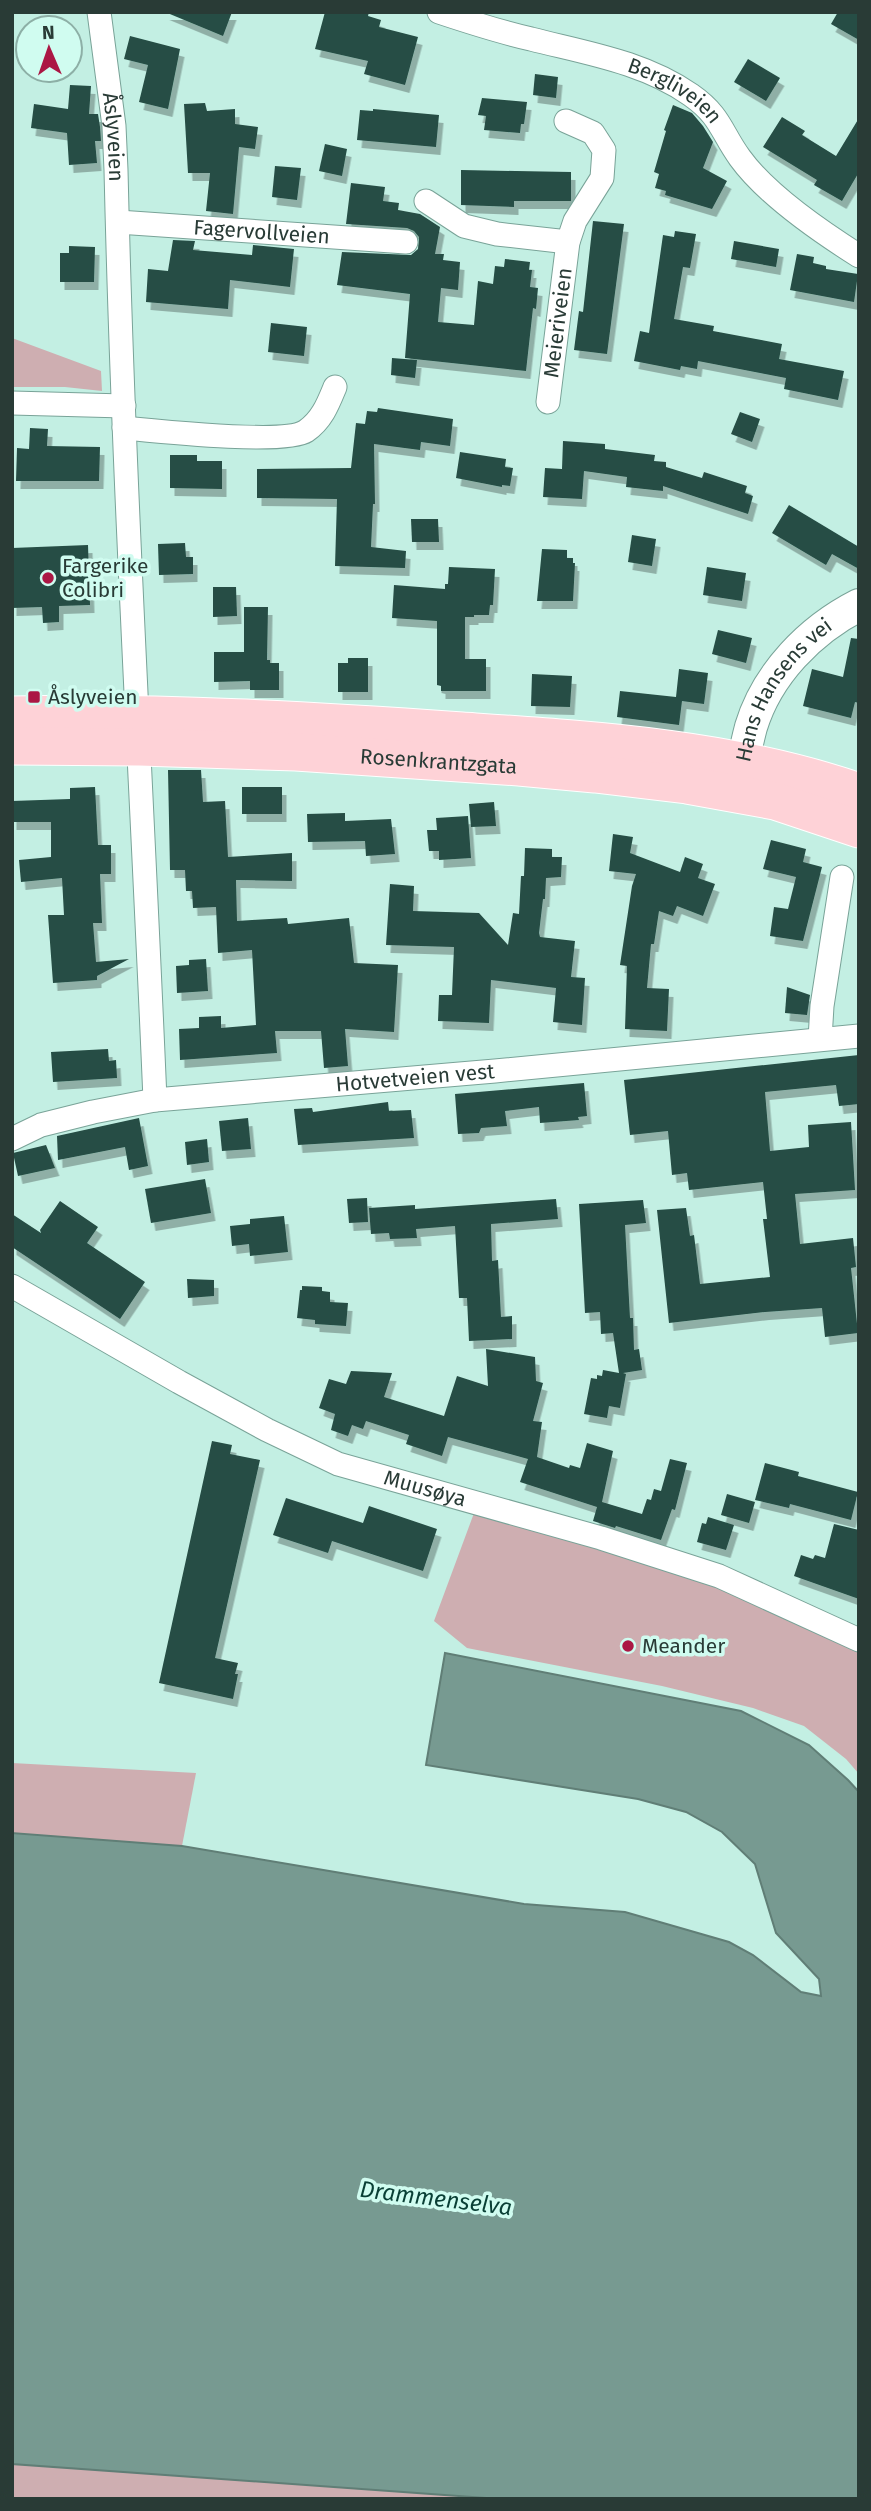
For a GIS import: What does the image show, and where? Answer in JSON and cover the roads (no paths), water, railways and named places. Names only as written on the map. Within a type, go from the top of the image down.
[{"type":"main road","name":"Hans Hansens vei","points":[[740,777],[759,707],[779,673],[798,649],[821,629],[859,605]]},
{"type":"main road","name":"Rosenkrantzgata","points":[[12,715],[139,730]]},
{"type":"main road","name":"Rosenkrantzgata","points":[[12,746],[139,730],[292,719],[625,745],[740,777],[775,801],[859,829]]},
{"type":"main road","name":"Rosenkrantzgata","points":[[740,777],[800,773],[859,792]]},
{"type":"street","name":"Åslyveien","points":[[99,12],[114,126],[124,417],[155,1100]]},
{"type":"street","name":"Bergliveien","points":[[439,12],[502,32],[624,62],[691,95],[715,114],[740,158],[775,194],[833,240],[859,256]]},
{"type":"street","name":"Meieriveien","points":[[548,402],[568,243],[575,221],[601,178],[604,150],[593,133],[566,121]]},
{"type":"street","name":"Meieriveien","points":[[426,201],[464,226],[497,234],[568,243]]},
{"type":"street","name":"Fagervollveien","points":[[117,222],[406,242]]},
{"type":"street","points":[[12,403],[265,438],[304,433],[326,412],[335,387]]},
{"type":"street","points":[[820,1039],[822,1006],[842,877]]},
{"type":"street","name":"Hotvetveien vest","points":[[12,1139],[41,1125],[155,1100],[859,1036]]},
{"type":"street","name":"Muusøya","points":[[12,1286],[146,1364],[267,1430],[338,1464],[601,1538],[719,1576],[859,1640]]},
{"type":"water","name":"Drammenselva","points":[[445,1653],[741,1711],[809,1745],[859,1792],[859,2499],[500,2499],[12,2464],[12,1833],[182,1846],[524,1904],[625,1912],[729,1942],[753,1955],[801,1992],[821,1996],[819,1979],[776,1933],[755,1864],[722,1832],[686,1812],[638,1799],[426,1765]]},
{"type":"place","name":"Fargerike Colibri","points":[[48,578]]},
{"type":"place","name":"Åslyveien","points":[[34,697]]},
{"type":"place","name":"Meander","points":[[628,1646]]}]
